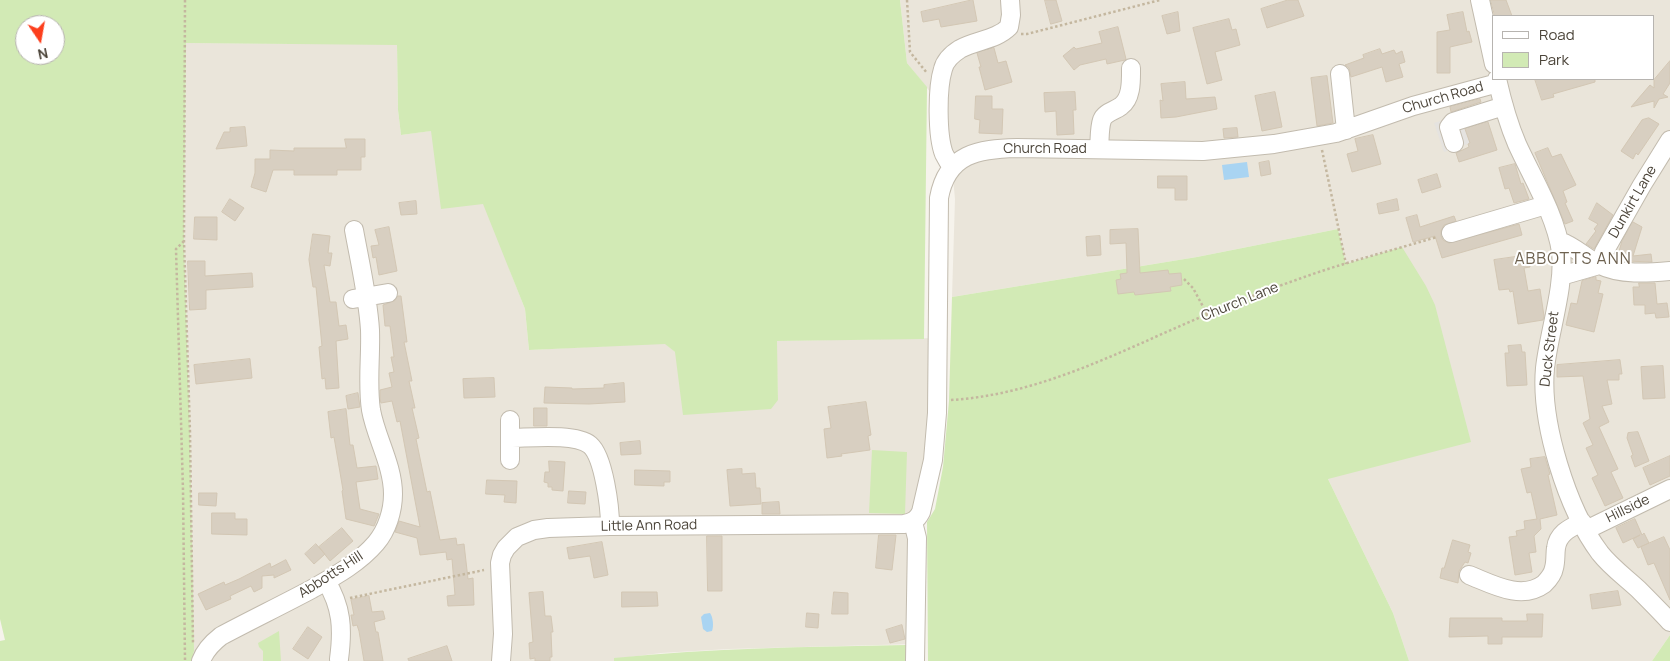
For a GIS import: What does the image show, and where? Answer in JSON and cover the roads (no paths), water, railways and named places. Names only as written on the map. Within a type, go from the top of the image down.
[{"type":"street","points":[[952,167],[944,154],[940,139],[942,71],[954,54],[971,44],[994,37],[1009,27],[1012,15],[1010,0]]},
{"type":"street","points":[[1480,0],[1492,55]]},
{"type":"street","points":[[1099,149],[1096,117],[1105,115],[1122,106],[1125,102],[1130,87],[1131,68]]},
{"type":"street","points":[[1340,74],[1346,130]]},
{"type":"street","name":"Church Road","points":[[913,522],[921,512],[933,460],[937,400],[939,205],[942,185],[952,167],[972,153],[1010,148],[1222,150],[1274,144],[1346,130],[1413,106],[1497,81]]},
{"type":"street","name":"Duck Street","points":[[1497,81],[1513,134],[1546,205],[1561,252],[1561,276],[1544,382],[1549,428],[1559,466],[1584,526],[1594,544],[1608,562],[1670,622]]},
{"type":"street","points":[[1454,144],[1449,128],[1453,122],[1504,106]]},
{"type":"street","name":"Dunkirt Lane","points":[[1599,265],[1604,252],[1642,185],[1670,140]]},
{"type":"street","points":[[1451,233],[1546,205]]},
{"type":"street","name":"Abbotts Hill","points":[[196,660],[221,636],[326,581],[356,561],[377,542],[388,525],[392,510],[393,494],[391,474],[371,410],[369,376],[370,331],[360,298],[354,230]]},
{"type":"street","points":[[1559,241],[1571,246],[1599,265],[1630,272],[1651,273],[1670,271]]},
{"type":"street","points":[[1561,276],[1599,265]]},
{"type":"street","points":[[360,298],[388,293]]},
{"type":"street","points":[[510,420],[510,460]]},
{"type":"street","points":[[510,438],[573,439],[590,445],[600,464],[608,494],[610,526]]},
{"type":"street","name":"Hillside","points":[[1469,575],[1514,591],[1524,591],[1541,586],[1547,581],[1554,568],[1556,546],[1561,535],[1566,530],[1584,526],[1670,489]]},
{"type":"street","points":[[913,522],[917,538],[915,661]]},
{"type":"street","name":"Little Ann Road","points":[[501,661],[503,628],[500,567],[502,555],[517,537],[525,533],[548,528],[610,526],[904,524],[913,522]]},
{"type":"street","points":[[326,581],[337,601],[342,660]]},
{"type":"water","points":[[1247,162],[1249,177],[1224,180],[1222,165]]},
{"type":"water","points":[[710,613],[713,629],[707,632],[703,629],[701,617],[704,614]]},
{"type":"district","name":"ABBOTTS ANN","points":[[1573,260]]}]
